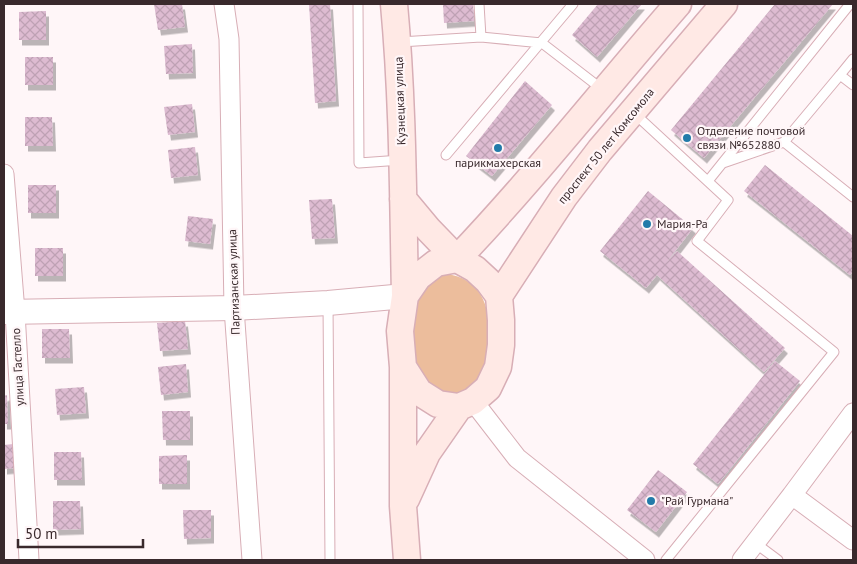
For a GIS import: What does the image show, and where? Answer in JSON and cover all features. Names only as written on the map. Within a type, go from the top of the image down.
[{"type":"main road","name":"Кузнецкая улица","points":[[394,4],[404,199],[405,296]]},
{"type":"main road","points":[[407,560],[403,506],[403,367],[400,331],[405,296],[418,277],[436,263],[457,259],[541,167],[678,4]]},
{"type":"main road","name":"проспект 50 лет Комсомола","points":[[498,296],[564,197],[600,150],[724,4]]},
{"type":"main road","points":[[403,506],[427,453],[466,404],[488,388],[498,367],[501,337],[498,296],[488,280],[475,269],[457,259],[428,229],[404,199]]},
{"type":"main road","points":[[403,367],[419,392],[438,404],[466,404]]},
{"type":"street","name":"Партизанская улица","points":[[224,4],[229,39],[234,308],[252,560]]},
{"type":"street","name":"улица Гастелло","points":[[4,174],[9,312],[29,560]]},
{"type":"street","points":[[9,312],[234,308],[328,303],[405,296]]},
{"type":"street","points":[[466,404],[517,458],[645,560]]},
{"type":"street","points":[[742,560],[853,413]]},
{"type":"street","points":[[792,495],[853,540]]},
{"type":"lane","points":[[358,4],[358,163],[402,160]]},
{"type":"lane","points":[[479,4],[481,37]]},
{"type":"lane","points":[[446,156],[573,4]]},
{"type":"lane","points":[[708,181],[850,4]]},
{"type":"lane","points":[[397,42],[481,37],[542,43],[603,91]]},
{"type":"lane","points":[[722,163],[784,142],[853,59]]},
{"type":"lane","points":[[840,75],[853,85]]},
{"type":"lane","points":[[633,112],[728,200],[697,241],[834,352],[666,560]]},
{"type":"lane","points":[[784,142],[853,197]]},
{"type":"lane","points":[[328,303],[330,560]]},
{"type":"lane","points":[[755,544],[778,560]]},
{"type":"shaded area","points":[[446,274],[467,281],[481,295],[489,324],[489,349],[488,360],[478,380],[465,391],[445,394],[430,385],[419,368],[413,346],[413,322],[418,300],[429,283]]},
{"type":"building","points":[[154,4],[182,4],[185,27],[158,30]]},
{"type":"building","points":[[309,4],[330,4],[336,101],[315,103]]},
{"type":"building","points":[[443,4],[473,4],[474,21],[444,23]]},
{"type":"building","points":[[598,4],[642,4],[597,57],[572,35]]},
{"type":"building","points":[[775,4],[833,4],[704,158],[671,130]]},
{"type":"building","points":[[46,11],[46,40],[19,40],[19,12]]},
{"type":"building","points":[[192,44],[193,73],[166,74],[164,46]]},
{"type":"building","points":[[25,57],[53,57],[53,85],[25,85]]},
{"type":"building","points":[[525,81],[552,105],[492,176],[466,156]]},
{"type":"building","points":[[192,104],[195,132],[168,135],[164,107]]},
{"type":"building","points":[[25,117],[52,117],[53,146],[25,146]]},
{"type":"building","points":[[195,147],[198,175],[171,178],[168,150]]},
{"type":"building","points":[[765,165],[853,236],[853,271],[850,275],[744,191]]},
{"type":"building","points":[[28,185],[56,185],[56,213],[28,213]]},
{"type":"building","points":[[648,191],[693,228],[666,263],[677,251],[785,348],[764,372],[657,275],[646,288],[600,251]]},
{"type":"building","points":[[332,199],[335,238],[312,239],[309,200]]},
{"type":"building","points":[[188,216],[213,219],[210,244],[185,241]]},
{"type":"building","points":[[35,248],[63,248],[63,276],[35,276]]},
{"type":"building","points":[[185,321],[188,349],[160,351],[157,323]]},
{"type":"building","points":[[42,329],[69,329],[70,358],[42,358]]},
{"type":"building","points":[[775,361],[800,381],[718,484],[693,464]]},
{"type":"building","points":[[186,364],[188,392],[161,395],[158,367]]},
{"type":"building","points":[[84,387],[86,413],[57,415],[55,389]]},
{"type":"building","points":[[7,395],[8,424],[4,424],[4,396]]},
{"type":"building","points":[[162,411],[190,411],[190,440],[163,440]]},
{"type":"building","points":[[13,444],[15,468],[4,469],[4,445]]},
{"type":"building","points":[[54,452],[81,452],[82,480],[54,480]]},
{"type":"building","points":[[187,455],[187,484],[159,484],[159,456]]},
{"type":"building","points":[[658,470],[687,492],[656,532],[627,510]]},
{"type":"building","points":[[53,501],[80,501],[81,529],[53,530]]},
{"type":"building","points":[[183,510],[211,510],[211,538],[184,539]]},
{"type":"place","name":"Отделение почтовой связи №652880","points":[[687,138]]},
{"type":"place","name":"парикмахерская","points":[[498,148]]},
{"type":"place","name":"Мария-Ра","points":[[647,224]]},
{"type":"place","name":"\"Рай Гурмана\"","points":[[651,501]]}]
